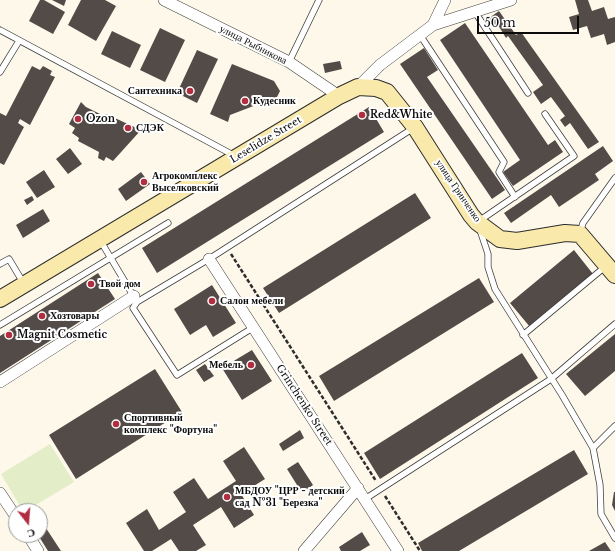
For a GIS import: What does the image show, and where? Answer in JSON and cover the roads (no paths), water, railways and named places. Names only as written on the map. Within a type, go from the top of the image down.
[{"type":"street","name":"улица Рыбникова","points":[[164,0],[289,62],[339,96]]},
{"type":"street","points":[[433,25],[445,0]]},
{"type":"street","name":"Leselidze Street","points":[[0,299],[99,238],[339,96],[358,87],[380,65],[433,25],[511,0]]},
{"type":"street","name":"улица Гринченко","points":[[358,87],[376,88],[387,92],[415,127],[478,222],[500,239],[517,241],[565,233],[580,234]]},
{"type":"street","points":[[580,234],[611,270]]},
{"type":"street","name":"Grinchenko Street","points":[[209,259],[398,551]]},
{"type":"street","points":[[0,382],[136,299]]},
{"type":"street","points":[[304,551],[358,488]]},
{"type":"street","points":[[0,493],[8,505]]},
{"type":"lane","points":[[289,62],[319,0]]},
{"type":"lane","points":[[475,12],[528,93]]},
{"type":"lane","points":[[0,30],[237,157]]},
{"type":"lane","points":[[420,35],[504,162],[499,172],[515,197]]},
{"type":"lane","points":[[0,72],[19,41]]},
{"type":"lane","points":[[545,114],[574,156],[478,222],[488,254],[488,268],[495,289],[593,448],[600,485],[601,514],[615,538]]},
{"type":"lane","points":[[254,327],[177,375],[133,308],[136,299],[209,259],[415,127]]},
{"type":"lane","points":[[580,234],[583,223],[615,178]]},
{"type":"lane","points":[[0,325],[168,223]]},
{"type":"lane","points":[[99,238],[136,299]]},
{"type":"lane","points":[[0,264],[9,259],[24,284]]},
{"type":"lane","points":[[523,335],[611,270]]},
{"type":"lane","points":[[365,499],[551,379],[615,324]]},
{"type":"lane","points":[[593,448],[615,426]]},
{"type":"place","name":"Сантехника","points":[[190,91]]},
{"type":"place","name":"Кудесник","points":[[245,101]]},
{"type":"place","name":"Red&White","points":[[362,115]]},
{"type":"place","name":"Ozon","points":[[78,119]]},
{"type":"place","name":"СДЭК","points":[[128,128]]},
{"type":"place","name":"Агрокомплекс Выселковский","points":[[144,182]]},
{"type":"place","name":"Твой дом","points":[[91,284]]},
{"type":"place","name":"Салон мебели","points":[[212,301]]},
{"type":"place","name":"Хозтовары","points":[[42,316]]},
{"type":"place","name":"Magnit Cosmetic","points":[[9,335]]},
{"type":"place","name":"Мебель","points":[[251,365]]},
{"type":"place","name":"Спортивный комплекс \"Фортуна\"","points":[[116,424]]},
{"type":"place","name":"МБДОУ \"ЦРР - детский сад №31 \"Березка\"","points":[[227,497]]}]
